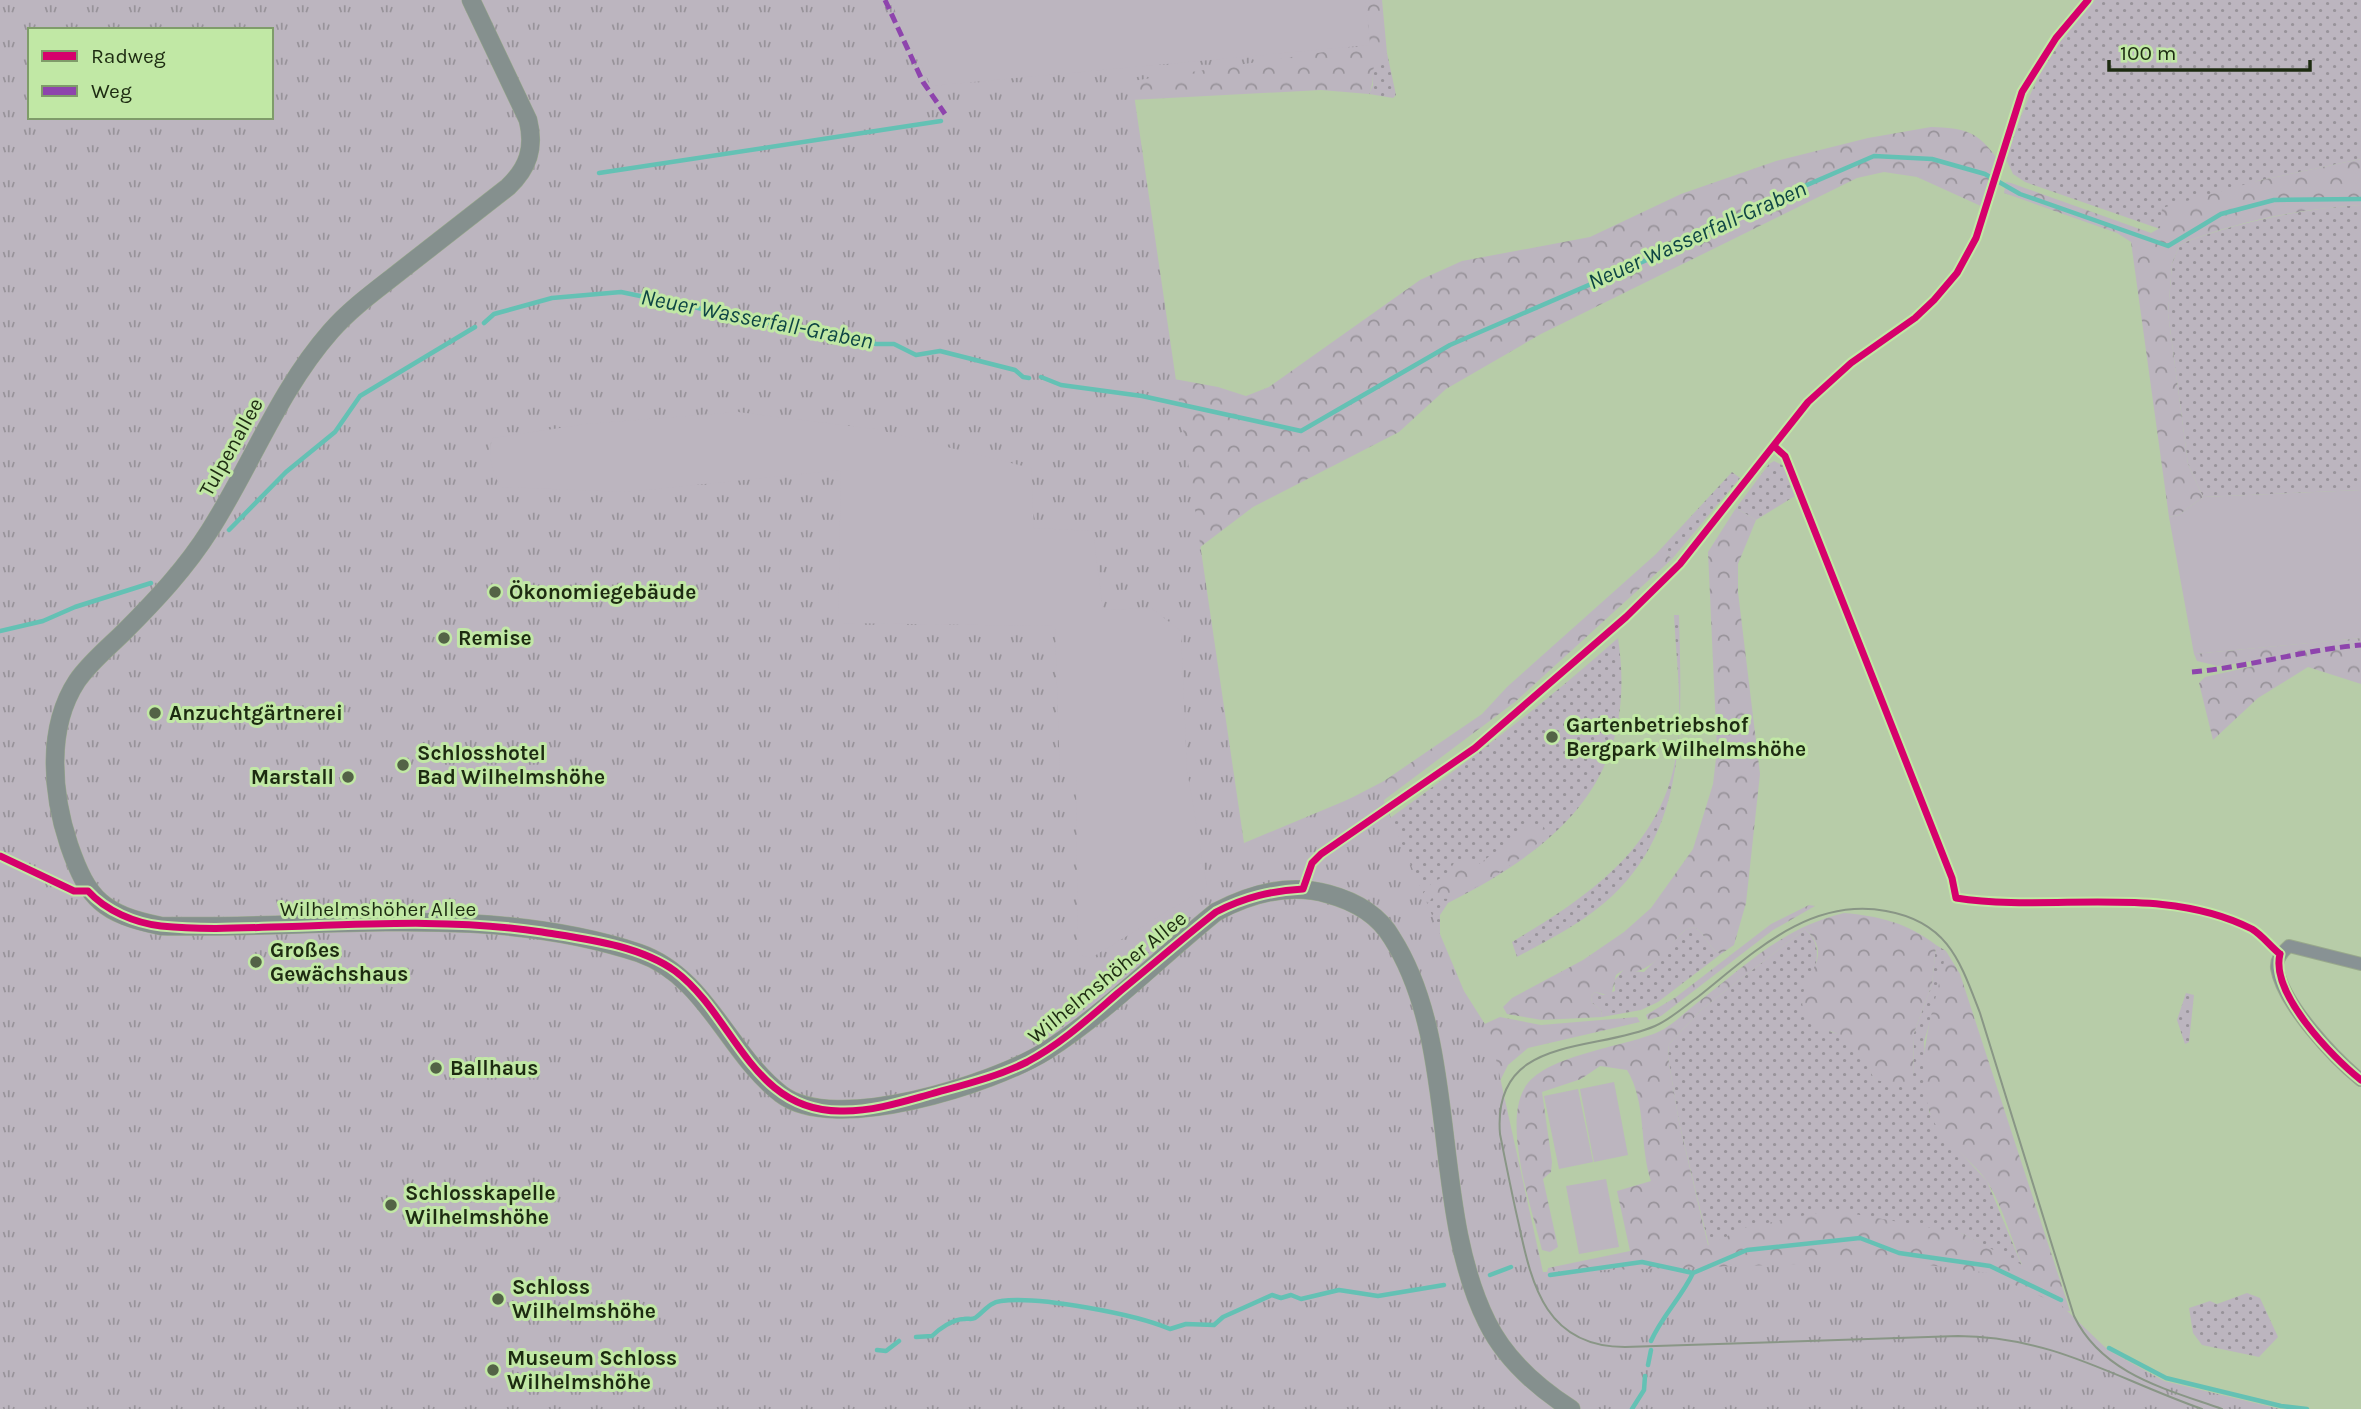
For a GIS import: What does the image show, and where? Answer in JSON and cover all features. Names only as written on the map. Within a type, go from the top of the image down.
[{"type":"main road","name":"Tulpenallee","points":[[161,926],[140,922],[107,907],[88,891],[82,879],[63,827],[56,795],[55,757],[62,716],[78,680],[166,590],[209,531],[292,384],[332,330],[367,297],[508,187],[523,170],[532,146],[528,120],[471,0]]},
{"type":"main road","name":"Wilhelmshöher Allee","points":[[161,926],[458,924],[540,932],[626,949],[659,961],[684,979],[779,1093],[808,1108],[844,1111],[871,1109],[934,1093],[988,1078],[1027,1062],[1073,1031],[1216,912],[1239,900],[1263,893],[1303,889],[1345,898],[1366,910],[1392,938],[1419,1000],[1460,1235],[1470,1276],[1487,1323],[1519,1368],[1571,1409]]},
{"type":"street","points":[[2361,964],[2289,946],[2280,954],[2277,967],[2285,988],[2310,1027],[2327,1049],[2361,1080]]},
{"type":"green space","points":[[0,0],[1366,0],[1370,45],[1132,81],[1244,843],[1378,787],[1464,991],[1490,1032],[1543,1272],[1899,1261],[1988,1273],[2062,1306],[2108,1350],[2164,1381],[2280,1409],[0,1409]]},
{"type":"green space","points":[[890,0],[1365,0],[1370,45],[931,86]]},
{"type":"green space","points":[[1365,0],[1382,0],[1387,53],[1376,62],[1369,94],[1321,90],[1131,100],[1126,79]]},
{"type":"green space","points":[[2095,0],[2361,0],[2361,159],[2257,181],[2160,229],[2025,182],[2013,174],[2006,159],[2022,115],[2051,55]]},
{"type":"green space","points":[[1387,53],[1396,95],[1393,98],[1369,94],[1373,85],[1372,66],[1378,56]]},
{"type":"green space","points":[[1931,127],[1953,128],[1970,133],[1984,143],[1998,160],[1983,207],[1917,177],[1884,172],[1857,178],[1541,334],[1446,389],[1399,432],[1253,507],[1195,551],[1152,375],[1218,387],[1246,396],[1269,387],[1420,280],[1462,261],[1590,237],[1681,194],[1776,161],[1868,138]]},
{"type":"green space","points":[[2361,159],[2361,205],[2269,217],[2180,244],[2172,264],[2168,313],[2188,464],[2203,497],[2179,515],[2169,517],[2131,242],[2117,233],[2004,193],[2006,182],[2151,233],[2160,228],[2162,208],[2257,181]]},
{"type":"green space","points":[[2361,205],[2361,490],[2203,497],[2188,464],[2168,313],[2172,264],[2180,244],[2269,218]]},
{"type":"green space","points":[[738,412],[875,429],[1031,468],[1034,528],[1093,531],[1103,610],[1151,608],[1181,631],[1187,770],[1207,887],[1091,958],[1078,955],[1076,775],[1060,775],[1055,626],[838,623],[841,470],[626,492],[501,487],[491,463],[493,438],[586,424]]},
{"type":"green space","points":[[1774,461],[1784,466],[1795,496],[1756,520],[1736,508]]},
{"type":"green space","points":[[1732,472],[1740,478],[1672,559],[1667,554],[1656,554]]},
{"type":"green space","points":[[2361,490],[2361,638],[2194,654],[2169,517],[2179,515],[2203,497]]},
{"type":"green space","points":[[1736,508],[1756,520],[1738,564],[1738,592],[1760,774],[1746,903],[1734,945],[1721,954],[1713,949],[1702,933],[1694,927],[1685,930],[1649,966],[1632,972],[1623,970],[1616,975],[1611,996],[1595,992],[1591,996],[1592,1003],[1601,1010],[1602,1017],[1542,1020],[1507,1014],[1503,1007],[1512,998],[1583,960],[1624,932],[1651,908],[1693,849],[1713,784],[1717,750],[1708,552]]},
{"type":"green space","points":[[1656,554],[1667,554],[1672,559],[1515,702],[1376,806],[1303,823],[1384,781],[1482,714],[1507,687]]},
{"type":"green space","points":[[1674,615],[1679,615],[1680,693],[1679,732],[1675,771],[1666,808],[1652,843],[1632,875],[1603,904],[1572,926],[1517,957],[1512,942],[1598,884],[1622,861],[1643,835],[1660,807],[1672,775],[1678,739],[1679,693]]},
{"type":"green space","points":[[1618,638],[1621,687],[1616,730],[1603,768],[1584,801],[1557,830],[1526,857],[1448,903],[1440,915],[1440,937],[1386,821],[1504,732]]},
{"type":"green space","points":[[2361,638],[2361,684],[2308,667],[2258,698],[2213,740],[2199,683],[2205,677],[2254,666],[2254,661],[2218,666],[2197,661],[2194,654]]},
{"type":"green space","points":[[1533,824],[1541,825],[1547,830],[1534,847],[1521,857],[1463,894],[1452,898],[1432,898],[1425,907],[1421,896],[1431,884],[1447,874],[1456,860],[1479,864]]},
{"type":"green space","points":[[1809,905],[1815,906],[1773,930],[1661,1016],[1648,1020],[1646,1015],[1676,997],[1771,924]]},
{"type":"green space","points":[[1844,913],[1893,922],[1915,931],[1936,945],[1932,984],[1914,1033],[1913,1078],[1907,1086],[1875,1080],[1861,1054],[1850,1041],[1808,1023],[1802,1001],[1818,956],[1814,939],[1805,929],[1702,1009],[1669,1044],[1668,1057],[1679,1122],[1708,1245],[1747,1227],[1832,1210],[1961,1233],[2022,1265],[2001,1210],[1986,1180],[1946,1139],[1929,1110],[1925,1089],[1925,1049],[1946,951],[1960,974],[2070,1311],[1546,1278],[1548,1268],[1630,1251],[1617,1191],[1651,1181],[1637,1096],[1627,1070],[1600,1066],[1581,1079],[1542,1092],[1552,1162],[1551,1172],[1543,1179],[1558,1247],[1550,1252],[1542,1250],[1526,1191],[1518,1146],[1518,1105],[1524,1089],[1534,1077],[1566,1060],[1663,1029],[1783,938]]},
{"type":"green space","points":[[1694,927],[1702,933],[1713,949],[1721,954],[1658,1002],[1641,1010],[1602,1017],[1601,1010],[1592,1003],[1591,996],[1595,992],[1603,995],[1615,991],[1614,981],[1623,970],[1644,972],[1685,930]]},
{"type":"green space","points":[[1805,929],[1812,937],[1817,954],[1802,1002],[1831,1032],[1847,1036],[1860,1050],[1875,1080],[1913,1078],[1914,1033],[1932,984],[1936,945],[1946,951],[1941,984],[1924,1042],[1929,1112],[1945,1136],[1987,1181],[2022,1266],[1961,1233],[1748,1227],[1709,1246],[1679,1122],[1668,1057],[1669,1044],[1702,1009]]},
{"type":"green space","points":[[2186,993],[2194,995],[2189,1042],[2185,1044],[2177,1020]]},
{"type":"green space","points":[[1500,1017],[1541,1025],[1637,1017],[1640,1022],[1528,1048],[1508,1065],[1496,1089],[1467,1032]]},
{"type":"green space","points":[[1614,1082],[1628,1155],[1594,1162],[1580,1089]]},
{"type":"green space","points":[[1578,1089],[1593,1162],[1559,1169],[1544,1096]]},
{"type":"green space","points":[[1606,1179],[1619,1247],[1579,1254],[1566,1186]]},
{"type":"green space","points":[[2247,1293],[2260,1298],[2278,1337],[2259,1357],[2202,1345],[2193,1333],[2189,1308],[2210,1301],[2217,1304]]},
{"type":"waterway","points":[[599,173],[941,121]]},
{"type":"waterway","name":"Neuer Wasserfall-Graben","points":[[1041,377],[1061,385],[1142,396],[1301,431],[1450,345],[1656,256],[1756,207],[1874,156],[1932,159],[1985,174],[2020,194],[2168,246],[2221,214],[2274,200],[2361,199]]},
{"type":"waterway","name":"Neuer Wasserfall-Graben","points":[[484,323],[494,314],[552,298],[621,292],[813,332],[834,332],[876,344],[894,344],[916,355],[940,351],[1015,370],[1023,377],[1029,378]]},
{"type":"waterway","name":"Neuer Wasserfall-Graben","points":[[229,530],[286,472],[335,432],[360,396],[475,327]]},
{"type":"waterway","points":[[0,631],[43,621],[75,607],[151,583]]},
{"type":"waterway","points":[[1651,1341],[1693,1273],[1747,1250],[1860,1238],[1899,1253],[1990,1266],[2061,1300]]},
{"type":"waterway","points":[[1550,1275],[1642,1262],[1693,1273]]},
{"type":"waterway","points":[[1490,1275],[1511,1267]]},
{"type":"waterway","points":[[916,1337],[932,1336],[960,1319],[975,1318],[990,1305],[1001,1301],[1039,1301],[1087,1308],[1170,1329],[1186,1324],[1214,1325],[1223,1317],[1272,1295],[1281,1298],[1291,1295],[1301,1299],[1339,1290],[1378,1296],[1444,1285]]},
{"type":"waterway","points":[[877,1350],[886,1351],[899,1341]]},
{"type":"waterway","points":[[2109,1348],[2166,1378],[2281,1406],[2307,1409]]},
{"type":"waterway","points":[[1648,1365],[1651,1350]]},
{"type":"waterway","points":[[1632,1409],[1644,1390],[1645,1376]]},
{"type":"tram line","points":[[2202,1409],[2055,1351],[1993,1338],[1958,1336],[1625,1347],[1599,1344],[1577,1337],[1561,1325],[1548,1309],[1538,1291],[1524,1248],[1500,1134],[1502,1102],[1512,1079],[1529,1063],[1551,1053],[1630,1034],[1661,1023],[1762,946],[1808,920],[1832,912],[1858,909],[1907,916],[1938,934],[1949,947],[1966,977],[1980,1013],[2074,1316],[2086,1336],[2118,1366],[2138,1377],[2222,1409]]},
{"type":"marked path","points":[[885,0],[923,82],[945,114]]},
{"type":"marked path","points":[[2192,672],[2361,645]]},
{"type":"cycle path","points":[[0,856],[74,891],[88,891],[122,915],[161,926],[216,928],[454,924],[542,932],[628,949],[661,962],[675,971],[696,990],[766,1080],[787,1097],[813,1108],[844,1111],[877,1108],[968,1084],[1016,1067],[1039,1055],[1074,1030],[1216,912],[1258,896],[1303,889],[1312,863],[1321,854],[1475,748],[1626,617],[1680,564],[1808,402],[1851,363],[1915,318],[1957,273],[1976,238],[2022,92],[2056,38],[2088,0]]},
{"type":"cycle path","points":[[1774,446],[1785,456],[1952,878],[1956,898],[1993,902],[2144,903],[2181,907],[2217,915],[2252,929],[2280,954]]},
{"type":"cycle path","points":[[2280,954],[2279,970],[2284,987],[2294,1005],[2320,1040],[2361,1080]]},
{"type":"place","name":"Ökonomiegebäude","points":[[495,592]]},
{"type":"place","name":"Remise","points":[[444,638]]},
{"type":"place","name":"Anzuchtgärtnerei","points":[[155,713]]},
{"type":"place","name":"Gartenbetriebshof Bergpark Wilhelmshöhe","points":[[1552,737]]},
{"type":"place","name":"Schlosshotel Bad Wilhelmshöhe","points":[[403,765]]},
{"type":"place","name":"Marstall","points":[[348,777]]},
{"type":"place","name":"Großes Gewächshaus","points":[[256,962]]},
{"type":"place","name":"Ballhaus","points":[[436,1068]]},
{"type":"place","name":"Schlosskapelle Wilhelmshöhe","points":[[391,1205]]},
{"type":"place","name":"Schloss Wilhelmshöhe","points":[[498,1299]]},
{"type":"place","name":"Museum Schloss Wilhelmshöhe","points":[[493,1370]]}]
